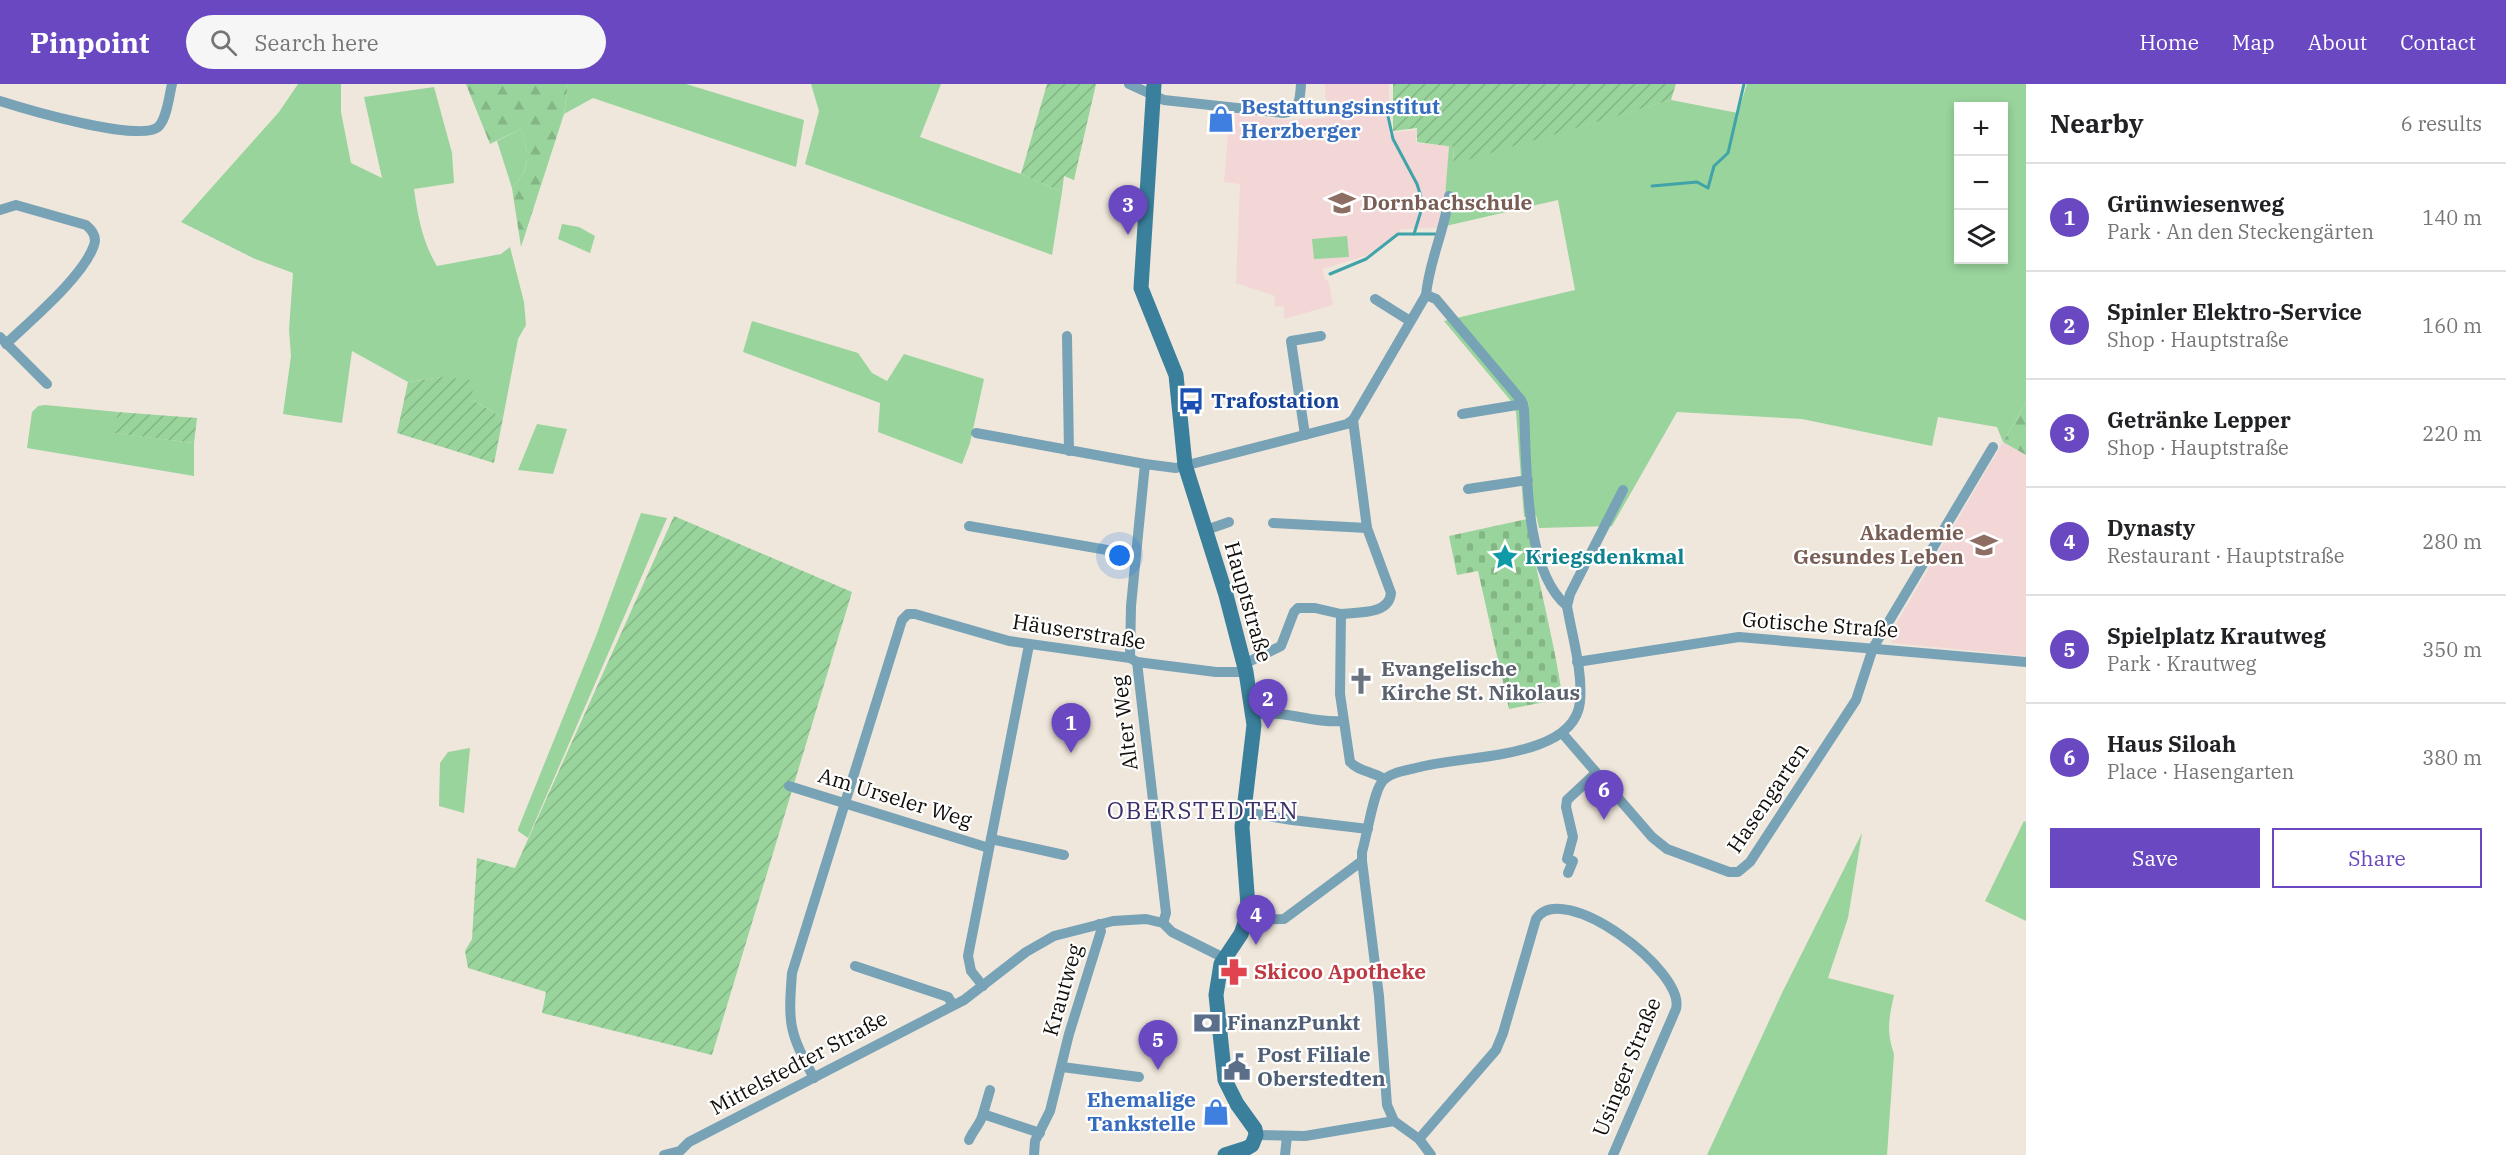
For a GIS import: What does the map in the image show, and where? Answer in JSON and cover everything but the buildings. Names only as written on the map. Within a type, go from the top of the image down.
[{"type":"street","points":[[0,101],[92,125],[148,132],[157,128],[163,121],[172,84]]},
{"type":"street","points":[[1129,84],[1154,90],[1164,100],[1283,113],[1297,107],[1301,84]]},
{"type":"street","name":"Hauptstraße","points":[[1154,90],[1140,282],[1176,375],[1185,465],[1245,668],[1254,715],[1254,738],[1244,812],[1242,848],[1248,906],[1244,928],[1224,958],[1218,975],[1216,995],[1223,1070],[1230,1094],[1251,1123],[1256,1135]]},
{"type":"street","points":[[976,433],[1170,468],[1347,424],[1353,420],[1426,295],[1427,281],[1449,196]]},
{"type":"street","points":[[0,210],[16,205],[86,225],[95,238],[94,246],[76,273],[43,309],[3,340],[47,384]]},
{"type":"street","points":[[1426,295],[1436,299],[1519,396],[1523,404],[1531,515],[1541,569],[1556,595],[1567,606]]},
{"type":"street","points":[[1375,299],[1410,321]]},
{"type":"street","points":[[1067,336],[1069,451]]},
{"type":"street","points":[[1305,435],[1291,341],[1321,336]]},
{"type":"street","points":[[1462,414],[1523,404]]},
{"type":"street","points":[[1245,668],[1281,646],[1294,612],[1298,608],[1316,608],[1341,614],[1384,608],[1389,602],[1391,593],[1367,528],[1353,420]]},
{"type":"street","points":[[1873,648],[1994,447]]},
{"type":"street","name":"Alter Weg","points":[[1145,465],[1136,555],[1134,660],[1166,913],[1163,923]]},
{"type":"street","points":[[1468,489],[1528,480]]},
{"type":"street","points":[[1341,614],[1339,677],[1343,721],[1350,762],[1356,769],[1370,771],[1383,779],[1430,764],[1529,748],[1562,733],[1580,705],[1577,662],[1567,606],[1573,588],[1623,490]]},
{"type":"street","points":[[1206,530],[1229,522]]},
{"type":"street","points":[[1273,523],[1367,528]]},
{"type":"street","points":[[969,526],[1136,555]]},
{"type":"street","name":"Häuserstraße","points":[[845,804],[902,620],[908,614],[1029,645],[1216,672],[1245,668]]},
{"type":"street","name":"Gotische Straße","points":[[1577,662],[1739,637],[2026,662]]},
{"type":"street","points":[[982,986],[971,971],[968,956],[1029,645]]},
{"type":"street","name":"Hasengarten","points":[[1562,733],[1652,837],[1667,849],[1729,872],[1738,872],[1750,862],[1856,700],[1873,648]]},
{"type":"street","points":[[1254,715],[1279,712],[1327,721],[1343,721]]},
{"type":"street","points":[[1568,873],[1573,861],[1567,859],[1574,837],[1567,800],[1596,773]]},
{"type":"street","points":[[1383,779],[1362,852],[1362,861],[1379,996],[1387,1105],[1394,1121],[1419,1138],[1431,1155]]},
{"type":"street","name":"Am Urseler Weg","points":[[789,786],[845,804],[990,843],[1064,855]]},
{"type":"street","points":[[814,1078],[799,1052],[790,1028],[792,973],[845,804]]},
{"type":"street","points":[[1244,812],[1368,829]]},
{"type":"street","points":[[1246,920],[1279,920],[1292,914],[1362,861]]},
{"type":"street","name":"Usinger Straße","points":[[1419,1138],[1496,1050],[1536,919],[1544,910],[1558,908],[1598,922],[1628,938],[1672,988],[1677,1000],[1676,1009],[1613,1155]]},
{"type":"street","name":"Mittelstedter Straße","points":[[664,1155],[681,1151],[689,1142],[953,1005],[1045,940],[1099,924],[1136,919],[1163,923],[1172,932],[1224,958]]},
{"type":"street","name":"Krautweg","points":[[1034,1155],[1034,1146],[1050,1111],[1101,931],[1099,924]]},
{"type":"street","name":"Mittelstedter Straße","points":[[855,966],[948,997],[953,1005]]},
{"type":"street","name":"Krautweg","points":[[1062,1066],[1139,1077]]},
{"type":"street","points":[[969,1140],[973,1129],[980,1124],[990,1090]]},
{"type":"street","points":[[983,1114],[1040,1132]]},
{"type":"street","points":[[1226,1155],[1252,1145],[1256,1135],[1305,1136],[1394,1121]]},
{"type":"street","points":[[1285,1155],[1287,1136]]},
{"type":"street","points":[[1419,1138],[1420,1155]]},
{"type":"street","points":[[681,1151],[694,1155]]},
{"type":"shaded area","name":"Dornbachschule","points":[[1325,84],[1389,84],[1389,135],[1394,135],[1395,132],[1417,130],[1416,143],[1449,146],[1446,196],[1437,228],[1402,229],[1368,255],[1323,269],[1324,277],[1329,283],[1333,305],[1284,319],[1284,307],[1274,306],[1275,296],[1236,283],[1240,184],[1224,182],[1230,113],[1285,120],[1326,118]]},
{"type":"shaded area","name":"Akademie Gesundes Leben","points":[[2003,442],[2026,455],[2026,656],[1893,643],[1889,636]]},
{"type":"green space","points":[[298,84],[341,84],[341,112],[351,163],[382,178],[364,97],[434,87],[452,153],[454,183],[414,189],[424,238],[437,266],[501,254],[510,247],[524,302],[526,325],[518,339],[503,418],[442,377],[408,382],[352,351],[342,423],[283,414],[291,356],[289,330],[293,273],[253,258],[181,222],[279,112]]},
{"type":"green space","points":[[466,84],[568,84],[564,114],[521,247],[512,188],[526,167],[527,154],[521,129],[490,144]]},
{"type":"green space","points":[[568,84],[686,84],[804,120],[796,167],[593,98],[564,114]]},
{"type":"green space","points":[[811,84],[941,84],[920,137],[1021,174],[1062,192],[1052,255],[805,164],[819,111]]},
{"type":"green space","points":[[1047,84],[1096,84],[1074,180],[1064,176],[1062,192],[1021,174]]},
{"type":"green space","points":[[1393,84],[1676,84],[1671,100],[1453,164],[1454,147],[1417,142],[1417,128],[1393,131]]},
{"type":"green space","points":[[1747,84],[2026,84],[2026,403],[2003,442],[1997,427],[1938,417],[1932,446],[1802,419],[1677,412],[1612,526],[1539,528],[1536,515],[1524,517],[1516,412],[1511,401],[1444,321],[1575,290],[1558,200],[1437,228],[1444,210],[1449,146],[1454,147],[1453,163],[1671,100],[1738,113]]},
{"type":"green space","points":[[521,129],[527,153],[526,167],[512,188],[497,141]]},
{"type":"green space","points":[[562,224],[579,227],[595,236],[590,253],[558,239]]},
{"type":"green space","points":[[1347,236],[1349,257],[1314,259],[1312,239]]},
{"type":"green space","points":[[752,321],[858,353],[872,373],[887,381],[904,354],[984,379],[970,443],[962,464],[878,432],[880,403],[743,352]]},
{"type":"green space","points":[[442,377],[472,380],[473,400],[503,418],[494,463],[397,433],[408,382]]},
{"type":"green space","points":[[2026,403],[2026,455],[2003,442]]},
{"type":"green space","points":[[38,406],[118,412],[114,433],[194,443],[194,476],[27,448],[32,412]]},
{"type":"green space","points":[[118,412],[197,418],[194,443],[113,433]]},
{"type":"green space","points":[[537,424],[567,429],[553,474],[518,470]]},
{"type":"green space","points":[[641,513],[667,518],[528,838],[518,829],[596,636]]},
{"type":"green space","points":[[674,516],[852,592],[712,1055],[542,1013],[546,992],[468,968],[465,951],[472,939],[477,858],[515,868]]},
{"type":"green space","points":[[1527,519],[1562,694],[1561,699],[1509,709],[1478,571],[1457,575],[1449,536]]},
{"type":"green space","points":[[470,748],[464,813],[439,806],[440,763],[448,752]]},
{"type":"green space","points":[[2024,821],[2026,822],[2026,921],[1985,901]]},
{"type":"green space","points":[[1862,833],[1848,918],[1828,978],[1894,995],[1889,1025],[1894,1054],[1887,1155],[1707,1155],[1782,993]]},
{"type":"waterway","points":[[1652,186],[1697,182],[1708,188],[1714,166],[1728,153],[1744,84]]},
{"type":"waterway","points":[[1386,107],[1393,139],[1417,184],[1421,197],[1421,211],[1414,234]]},
{"type":"waterway","points":[[1330,274],[1366,259],[1398,234],[1435,234]]},
{"type":"place","name":"Bestattungsinstitut Herzberger","points":[[1221,119]]},
{"type":"place","name":"Dornbachschule","points":[[1342,203]]},
{"type":"place","name":"Getränke Lepper","points":[[1128,235]]},
{"type":"place","name":"Trafostation","points":[[1191,401]]},
{"type":"place","name":"Akademie Gesundes Leben","points":[[1984,545]]},
{"type":"place","name":"Kriegsdenkmal","points":[[1505,557]]},
{"type":"place","name":"Evangelische Kirche St. Nikolaus","points":[[1361,681]]},
{"type":"place","name":"Spinler Elektro-Service","points":[[1268,729]]},
{"type":"place","name":"Grünwiesenweg","points":[[1071,753]]},
{"type":"place","name":"Haus Siloah","points":[[1604,820]]},
{"type":"place","name":"Dynasty","points":[[1256,945]]},
{"type":"place","name":"Skicoo Apotheke","points":[[1234,972]]},
{"type":"place","name":"FinanzPunkt","points":[[1207,1023]]},
{"type":"place","name":"Post Filiale Oberstedten","points":[[1237,1067]]},
{"type":"place","name":"Spielplatz Krautweg","points":[[1158,1070]]},
{"type":"place","name":"Ehemalige Tankstelle","points":[[1216,1112]]},
{"type":"district","name":"OBERSTEDTEN","points":[[1203,811]]}]
